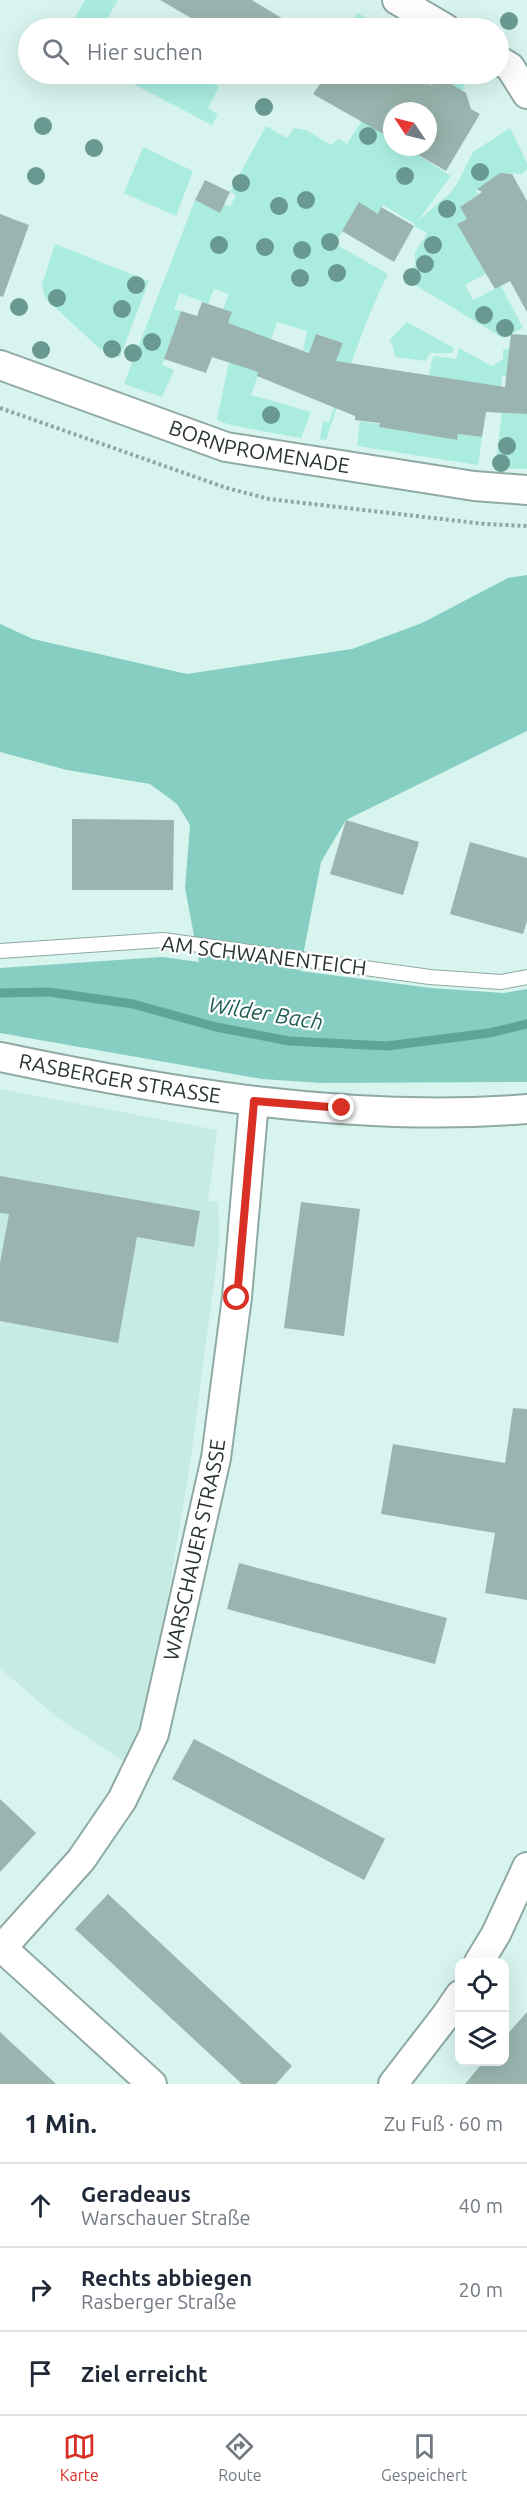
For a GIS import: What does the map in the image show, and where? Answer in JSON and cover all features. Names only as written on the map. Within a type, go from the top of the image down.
[{"type":"street","points":[[396,0],[428,18]]},
{"type":"street","points":[[512,59],[527,94]]},
{"type":"street","name":"BORNPROMENADE","points":[[0,364],[226,447],[474,486],[527,490]]},
{"type":"street","name":"RASBERGER STRASSE","points":[[0,1057],[123,1083],[254,1101],[406,1111],[527,1109]]},
{"type":"street","name":"WARSCHAUER STRASSE","points":[[1,1947],[81,1860],[122,1800],[154,1734],[216,1458],[237,1298],[254,1101]]},
{"type":"street","points":[[481,1958],[496,1934],[527,1867]]},
{"type":"street","points":[[1,1947],[152,2084]]},
{"type":"street","points":[[393,2084],[455,2001]]},
{"type":"lane","name":"AM SCHWANENTEICH","points":[[0,951],[164,940],[430,977],[501,982],[527,977]]},
{"type":"shaded area","points":[[0,1089],[217,1130],[208,1200],[218,1202],[219,1243],[190,1465],[149,1707],[123,1761],[58,1718],[0,1668]]},
{"type":"green space","points":[[85,0],[118,0],[108,18],[75,18]]},
{"type":"green space","points":[[358,13],[366,18],[354,18]]},
{"type":"green space","points":[[133,84],[214,84],[219,87],[208,108],[218,114],[212,125]]},
{"type":"green space","points":[[430,84],[466,84],[462,91]]},
{"type":"green space","points":[[374,102],[383,116],[383,156],[419,156],[451,176],[418,221],[450,193],[473,152],[510,128],[527,163],[527,169],[522,174],[504,173],[476,190],[478,194],[460,207],[467,219],[457,224],[470,246],[479,241],[493,270],[465,285],[473,300],[501,286],[523,328],[503,338],[402,277],[415,266],[415,253],[427,233],[383,205],[378,214],[359,203],[335,244],[388,274],[362,335],[326,440],[320,439],[323,421],[329,423],[341,384],[328,379],[343,343],[317,334],[310,352],[303,350],[307,331],[277,322],[251,395],[311,412],[301,438],[230,425],[217,420],[229,362],[223,309],[229,294],[214,289],[208,304],[180,293],[174,309],[181,311],[162,365],[174,370],[162,397],[124,384],[195,200],[220,212],[224,204],[230,207],[236,195],[230,192],[266,126],[287,138],[294,128],[306,130],[331,145],[339,139],[347,144]]},
{"type":"green space","points":[[143,147],[193,171],[176,216],[124,193]]},
{"type":"green space","points":[[55,244],[149,281],[120,357],[100,349],[45,298],[42,285]]},
{"type":"green space","points":[[407,322],[454,348],[452,353],[430,353],[426,361],[395,357],[389,341]]},
{"type":"green space","points":[[527,342],[506,377],[502,375],[501,388],[429,375],[432,359],[435,356],[456,359],[459,348],[492,366],[503,359],[503,350]]},
{"type":"green space","points":[[502,413],[527,414],[527,469],[495,468]]},
{"type":"green space","points":[[360,421],[380,424],[379,427],[457,440],[458,434],[482,437],[478,465],[357,446]]},
{"type":"green space","points":[[527,575],[527,731],[346,820],[321,862],[300,971],[431,988],[504,993],[527,989],[527,1082],[322,1083],[262,1079],[0,1033],[0,968],[162,957],[199,962],[185,888],[190,825],[177,804],[150,784],[67,770],[0,752],[0,624],[33,639],[187,674],[352,649],[422,623],[508,578]]},
{"type":"building","points":[[160,0],[252,0],[282,18],[191,18]]},
{"type":"building","points":[[320,84],[451,84],[466,93],[471,109],[480,114],[446,171],[420,156],[437,156],[437,102],[383,102],[383,134],[313,94]]},
{"type":"building","points":[[500,173],[512,174],[527,201],[527,312],[510,281],[495,289],[457,224],[467,219],[460,207],[482,192],[477,189]]},
{"type":"building","points":[[205,180],[230,192],[220,213],[195,200]]},
{"type":"building","points":[[359,202],[378,214],[381,207],[414,226],[394,262],[342,231]]},
{"type":"building","points":[[0,214],[29,225],[3,297],[0,296]]},
{"type":"building","points":[[202,302],[232,312],[228,323],[309,353],[316,334],[343,343],[336,361],[505,387],[511,334],[527,335],[527,414],[486,412],[482,437],[458,434],[457,440],[379,427],[380,423],[355,420],[355,416],[257,376],[258,372],[212,357],[206,373],[164,359],[181,311],[197,316]]},
{"type":"building","points":[[72,819],[174,820],[173,890],[72,890]]},
{"type":"building","points":[[346,820],[419,842],[403,895],[330,874]]},
{"type":"building","points":[[470,842],[527,858],[527,921],[523,934],[450,914]]},
{"type":"building","points":[[0,1176],[200,1211],[194,1247],[137,1237],[118,1343],[0,1321],[0,1263],[9,1214],[0,1213]]},
{"type":"building","points":[[301,1202],[360,1209],[344,1336],[284,1328]]},
{"type":"building","points":[[513,1408],[527,1409],[527,1600],[485,1593],[495,1533],[381,1514],[393,1444],[505,1463]]},
{"type":"building","points":[[239,1563],[447,1618],[435,1664],[227,1609]]},
{"type":"building","points":[[194,1739],[385,1839],[364,1880],[172,1779]]},
{"type":"building","points":[[0,1799],[36,1833],[0,1872]]},
{"type":"building","points":[[108,1894],[292,2066],[276,2084],[242,2084],[75,1929]]},
{"type":"building","points":[[527,2012],[527,2084],[465,2084],[480,2066],[509,2066],[509,2032]]},
{"type":"building","points":[[0,2032],[56,2084],[0,2084]]},
{"type":"waterway","name":"Wilder Bach","points":[[0,993],[49,992],[133,1004],[216,1027],[289,1041],[387,1046],[489,1033],[527,1024]]},
{"type":"route","points":[[237,1298],[254,1101],[342,1108]]}]
